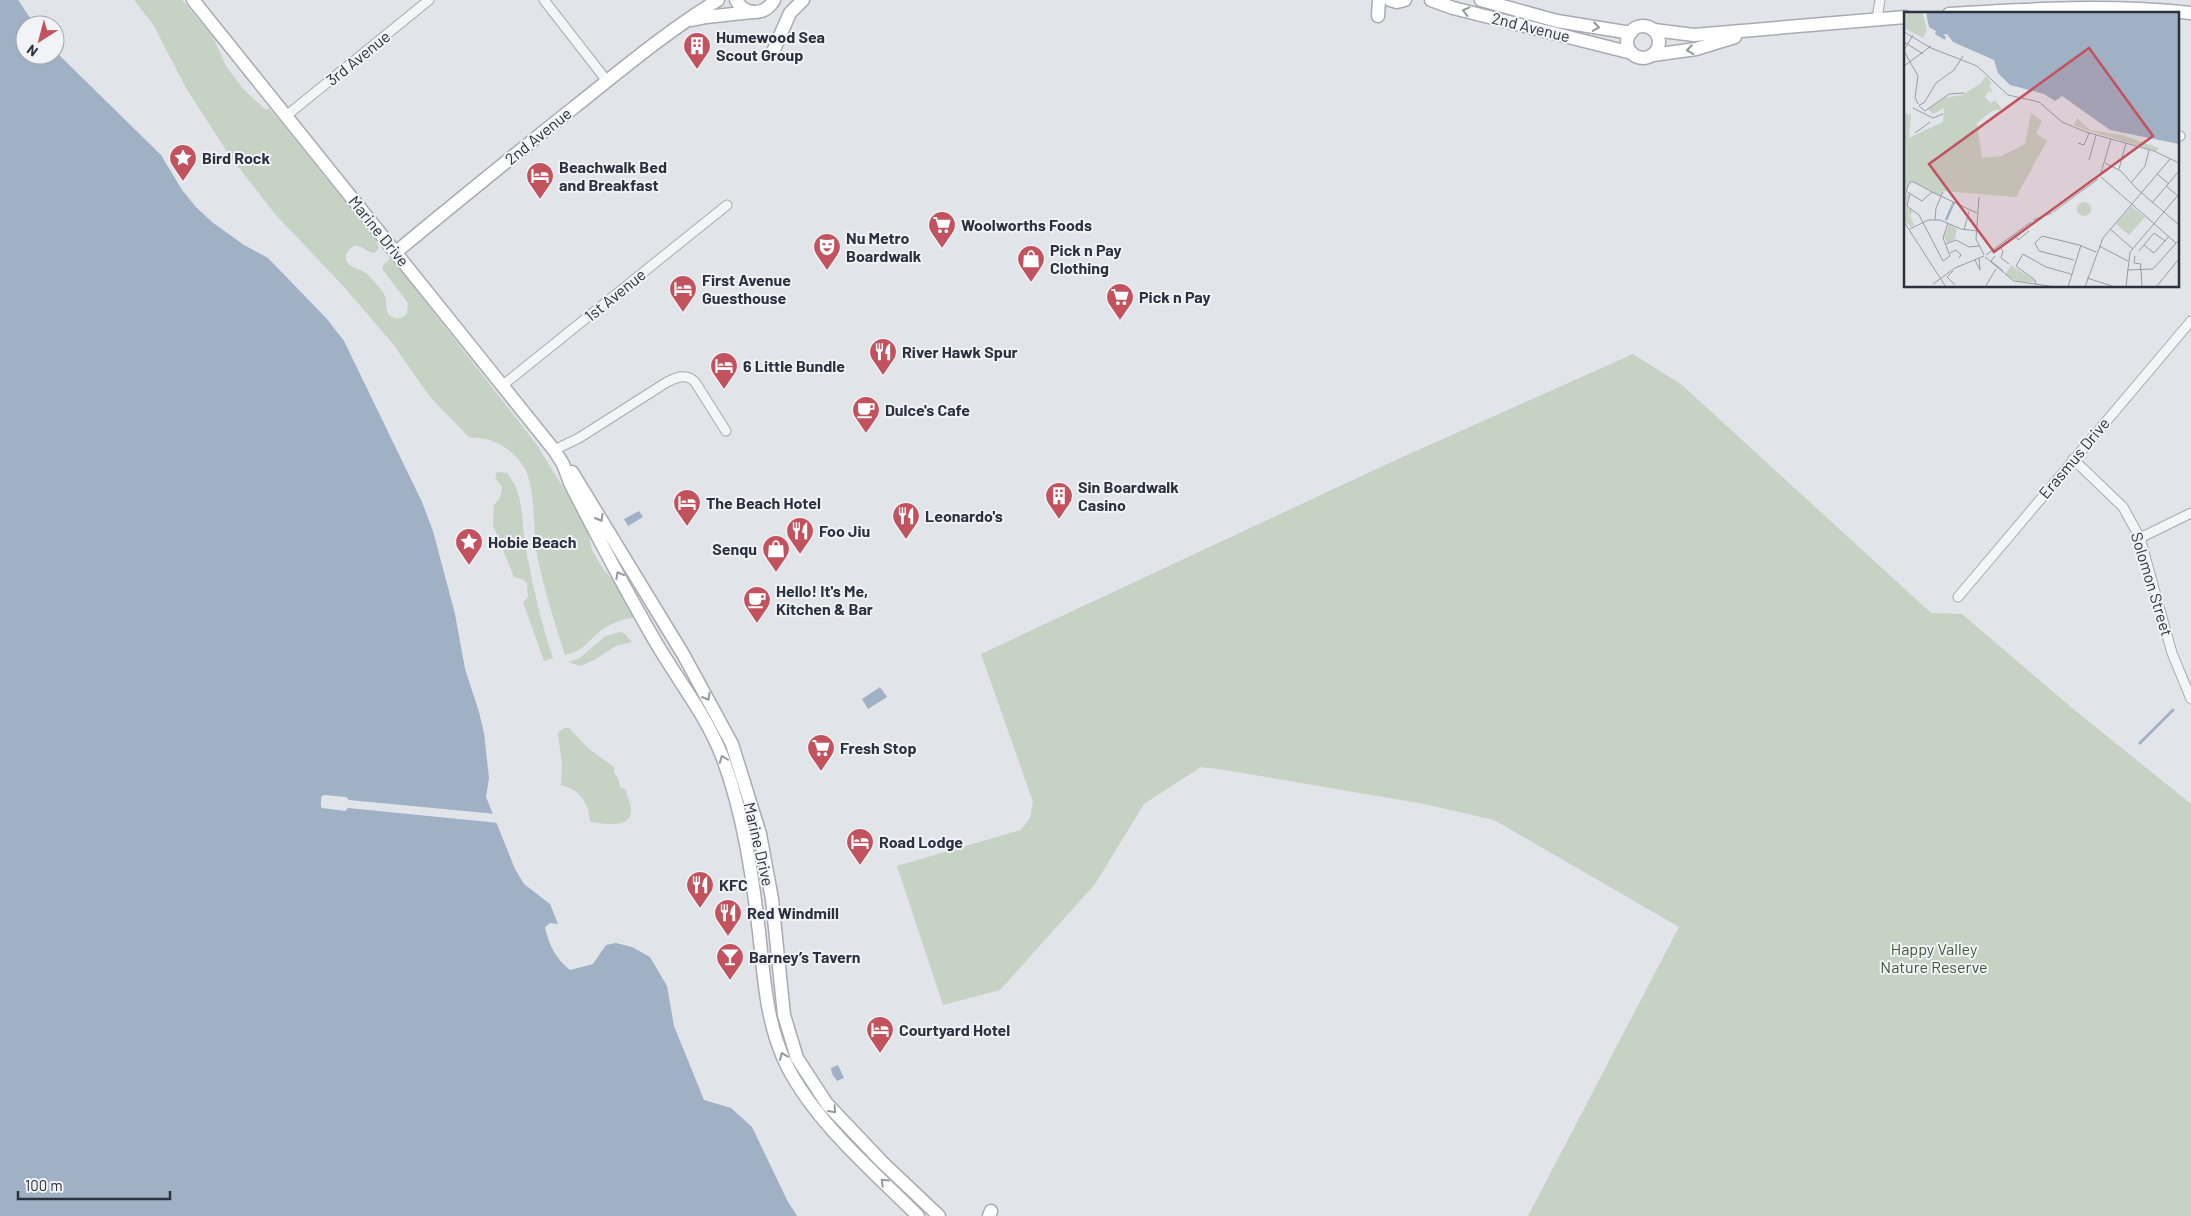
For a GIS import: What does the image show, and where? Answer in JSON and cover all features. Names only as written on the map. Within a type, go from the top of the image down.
[{"type":"main road","name":"Marine Drive","points":[[193,0],[503,385],[563,464],[578,499],[636,606],[706,725],[721,755],[745,838],[769,1014],[776,1040],[787,1065],[807,1099],[864,1163],[918,1216]]},
{"type":"main road","name":"2nd Avenue","points":[[396,252],[450,206],[607,81],[682,23],[718,0]]},
{"type":"main road","points":[[736,0],[741,7],[752,12],[764,10],[774,0]]},
{"type":"main road","points":[[772,54],[790,13],[803,0]]},
{"type":"main road","points":[[1378,16],[1379,0]]},
{"type":"main road","points":[[1390,0],[1397,2],[1405,0]]},
{"type":"main road","name":"2nd Avenue","points":[[1431,0],[1454,8],[1632,52],[1642,58],[1696,49],[1754,31]]},
{"type":"main road","name":"2nd Avenue","points":[[1481,0],[1557,21],[1630,33],[1642,26],[1654,30],[1694,35],[1904,17]]},
{"type":"main road","points":[[1978,12],[2097,4],[2164,12]]},
{"type":"main road","name":"2nd Avenue","points":[[682,23],[706,17],[752,12]]},
{"type":"main road","points":[[2178,13],[2191,13]]},
{"type":"main road","points":[[1653,55],[1658,49],[1659,41],[1654,30]]},
{"type":"main road","points":[[1630,33],[1628,41],[1632,52]]},
{"type":"main road","name":"Marine Drive","points":[[563,464],[570,469],[583,489],[722,723],[732,744],[766,861],[772,899],[784,1015],[797,1058],[827,1104],[882,1162],[939,1216]]},
{"type":"street","name":"3rd Avenue","points":[[286,116],[429,0]]},
{"type":"street","points":[[544,0],[607,81]]},
{"type":"street","points":[[1877,18],[1880,0]]},
{"type":"street","name":"1st Avenue","points":[[503,385],[727,205]]},
{"type":"street","name":"Erasmus Drive","points":[[1958,597],[2191,321]]},
{"type":"street","points":[[554,450],[579,438],[667,382],[680,376],[688,376],[695,382],[726,431]]},
{"type":"street","name":"Solomon Street","points":[[2073,459],[2123,507],[2140,538],[2172,653],[2191,699]]},
{"type":"street","points":[[2140,538],[2191,513]]},
{"type":"green space","points":[[134,0],[182,0],[213,37],[226,66],[244,90],[266,110],[269,108],[375,239],[379,248],[375,253],[369,252],[360,246],[350,248],[346,257],[349,265],[364,272],[375,282],[385,296],[389,315],[399,318],[407,313],[408,303],[383,270],[383,265],[391,258],[537,445],[586,525],[592,550],[603,569],[640,616],[621,621],[603,629],[578,650],[565,655],[537,555],[531,486],[524,467],[508,449],[501,445],[486,439],[470,438],[430,397],[393,344],[345,288],[275,214],[229,155],[186,88],[154,26]]},
{"type":"green space","name":"Happy Valley Nature Reserve","points":[[1633,354],[1682,385],[1931,613],[1962,614],[2072,708],[2191,804],[2191,1216],[1528,1216],[1679,927],[1494,820],[1424,804],[1225,770],[1201,767],[1144,804],[1095,884],[1000,990],[943,1005],[897,866],[1021,830],[1030,818],[1033,802],[981,654],[1387,464]]},
{"type":"green space","points":[[497,472],[507,473],[513,481],[520,499],[531,577],[553,658],[544,661],[523,602],[528,597],[527,583],[522,579],[514,577],[493,525],[494,505],[500,498],[502,487],[495,478]]},
{"type":"green space","points":[[619,632],[624,633],[632,642],[616,646],[594,660],[580,666],[568,662],[580,658],[604,637]]},
{"type":"green space","points":[[569,728],[589,749],[614,767],[614,773],[618,778],[620,787],[626,790],[630,805],[630,816],[626,820],[615,824],[590,822],[588,808],[582,798],[573,790],[561,785],[562,764],[558,734],[559,731]]},
{"type":"water","points":[[0,0],[18,0],[28,15],[15,15],[15,65],[65,65],[65,61],[161,155],[182,190],[196,207],[212,222],[244,245],[268,258],[327,319],[344,341],[422,502],[433,531],[455,614],[465,669],[484,733],[489,778],[486,797],[515,869],[524,884],[550,904],[558,924],[550,923],[545,927],[553,951],[570,970],[593,964],[606,945],[616,943],[632,947],[650,957],[667,986],[674,1026],[704,1100],[731,1108],[752,1127],[787,1200],[797,1216],[0,1216]]},
{"type":"water","points":[[639,511],[643,517],[628,526],[624,519]]},
{"type":"water","points":[[880,687],[887,697],[868,709],[862,699]]},
{"type":"water","points":[[838,1065],[844,1078],[837,1081],[832,1074],[831,1068]]},
{"type":"pier","points":[[324,795],[346,797],[349,800],[496,814],[499,823],[348,808],[345,811],[322,808],[321,797]]},
{"type":"waterway","points":[[2140,743],[2173,710]]},
{"type":"place","name":"Humewood Sea Scout Group","points":[[697,70]]},
{"type":"place","name":"Bird Rock","points":[[183,182]]},
{"type":"place","name":"Beachwalk Bed and Breakfast","points":[[540,200]]},
{"type":"place","name":"Woolworths Foods","points":[[942,249]]},
{"type":"place","name":"Nu Metro Boardwalk","points":[[827,271]]},
{"type":"place","name":"Pick n Pay Clothing","points":[[1031,283]]},
{"type":"place","name":"First Avenue Guesthouse","points":[[683,313]]},
{"type":"place","name":"Pick n Pay","points":[[1120,321]]},
{"type":"place","name":"River Hawk Spur","points":[[883,376]]},
{"type":"place","name":"6 Little Bundle","points":[[724,390]]},
{"type":"place","name":"Dulce's Cafe","points":[[866,434]]},
{"type":"place","name":"Sin Boardwalk Casino","points":[[1059,520]]},
{"type":"place","name":"The Beach Hotel","points":[[687,527]]},
{"type":"place","name":"Leonardo's","points":[[906,540]]},
{"type":"place","name":"Foo Jiu","points":[[800,555]]},
{"type":"place","name":"Hobie Beach","points":[[469,566]]},
{"type":"place","name":"Senqu","points":[[776,573]]},
{"type":"place","name":"Hello! It's Me, Kitchen & Bar","points":[[757,624]]},
{"type":"place","name":"Fresh Stop","points":[[821,772]]},
{"type":"place","name":"Road Lodge","points":[[860,866]]},
{"type":"place","name":"KFC","points":[[700,909]]},
{"type":"place","name":"Red Windmill","points":[[728,937]]},
{"type":"place","name":"Barney’s Tavern","points":[[730,981]]},
{"type":"place","name":"Courtyard Hotel","points":[[880,1054]]}]
